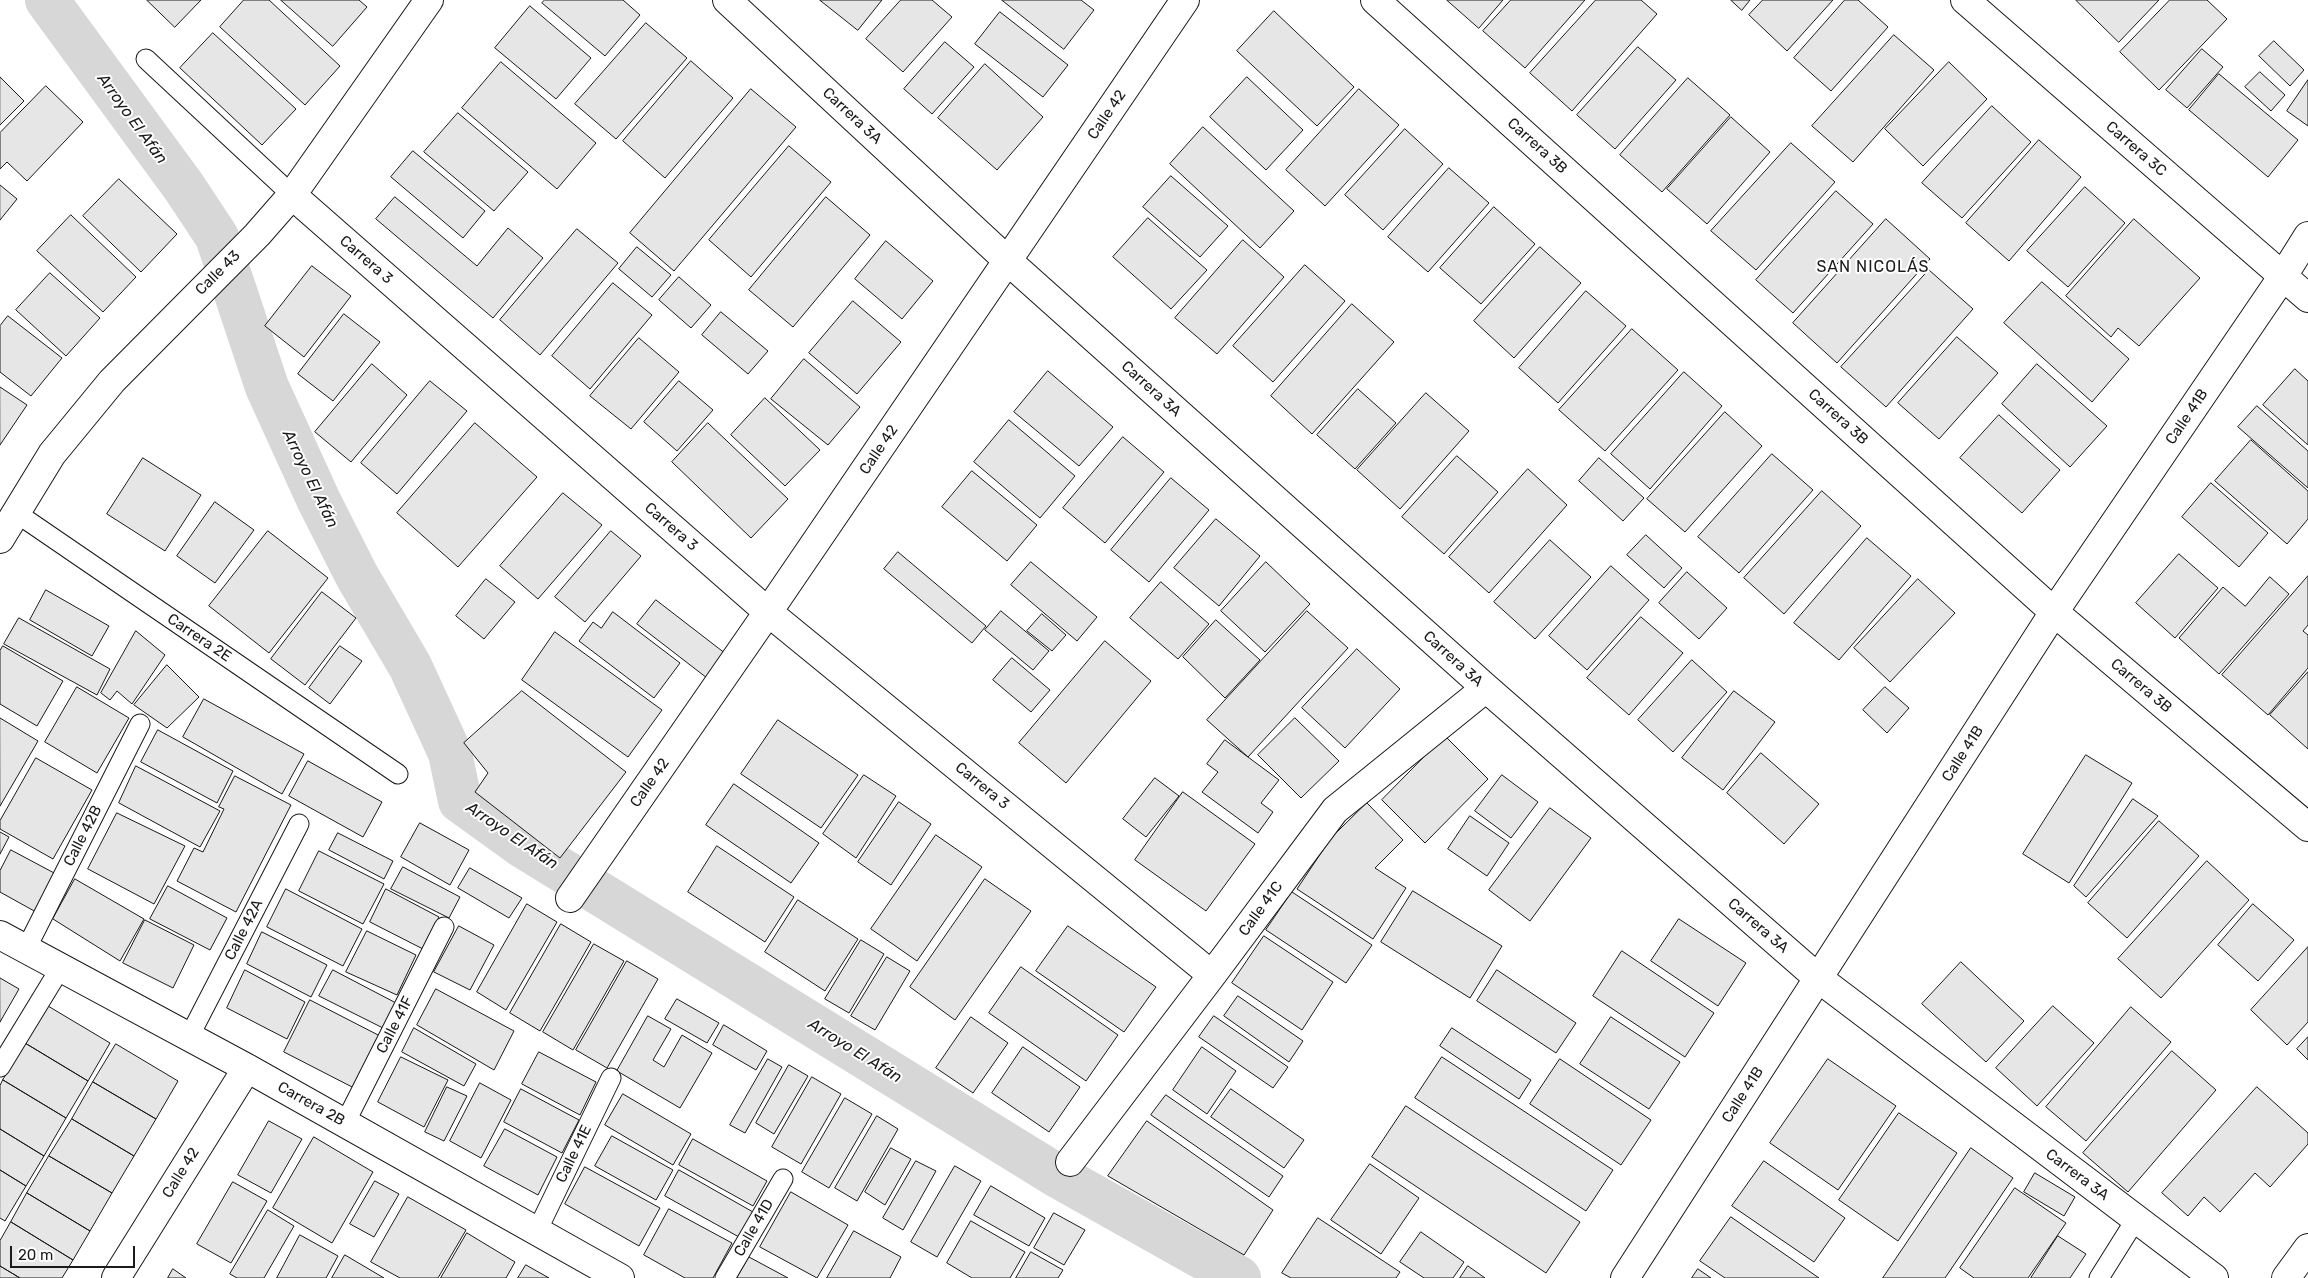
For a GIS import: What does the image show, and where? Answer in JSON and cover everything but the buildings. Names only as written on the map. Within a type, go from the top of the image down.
[{"type":"street","name":"Calle 43","points":[[0,539],[8,506],[112,381],[257,235],[292,195],[429,0]]},
{"type":"street","name":"Carrera 3A","points":[[727,0],[1008,261],[1486,688],[1818,978],[2214,1278]]},
{"type":"street","name":"Calle 42","points":[[570,898],[1186,0]]},
{"type":"street","name":"Carrera 3B","points":[[1374,0],[2054,612],[2308,827]]},
{"type":"street","name":"Carrera 3C","points":[[1965,0],[2308,298]]},
{"type":"street","name":"Carrera 3","points":[[292,195],[768,612],[1212,975]]},
{"type":"street","name":"Calle 41B","points":[[1625,1278],[2054,612],[2283,276],[2308,236]]},
{"type":"street","name":"Calle 41C","points":[[1070,1162],[1334,810],[1486,688]]},
{"type":"street","name":"Carrera 2B","points":[[0,935],[247,1068],[620,1278]]},
{"type":"street","name":"Calle 42","points":[[116,1278],[247,1068]]},
{"type":"street","points":[[2286,1278],[2308,1248]]},
{"type":"lane","name":"Carrera 3","points":[[146,59],[292,195]]},
{"type":"lane","name":"Carrera 2E","points":[[8,506],[398,774]]},
{"type":"lane","name":"Calle 42B","points":[[26,949],[140,724]]},
{"type":"lane","name":"Calle 42A","points":[[189,1037],[299,824]]},
{"type":"lane","name":"Calle 41F","points":[[345,1123],[444,927]]},
{"type":"lane","points":[[0,1067],[61,967]]},
{"type":"lane","name":"Calle 41E","points":[[537,1231],[611,1078]]},
{"type":"lane","name":"Calle 41D","points":[[725,1278],[783,1179]]},
{"type":"lane","points":[[2099,1278],[2136,1219]]},
{"type":"waterway","name":"Arroyo El Afán","points":[[47,0],[184,187],[217,237],[267,387],[319,501],[357,576],[410,666],[450,753],[460,801],[521,845],[1056,1175],[1239,1278]]},
{"type":"district","name":"SAN NICOLÁS","points":[[1873,267]]}]
